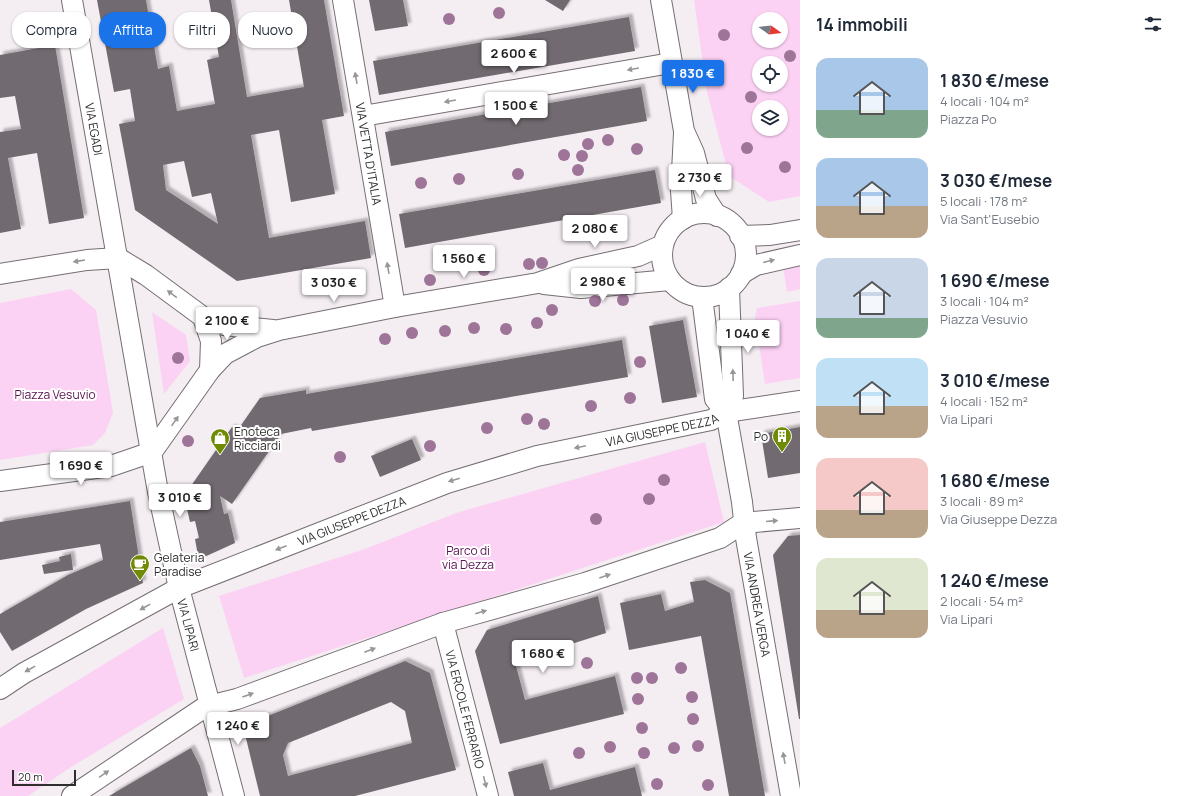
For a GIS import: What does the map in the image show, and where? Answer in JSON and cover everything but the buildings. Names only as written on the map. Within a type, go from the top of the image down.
[{"type":"street","name":"VIA EGADI","points":[[72,0],[118,258]]},
{"type":"street","name":"VIA VETTA D'ITALIA","points":[[343,0],[395,307]]},
{"type":"street","points":[[660,0],[684,131],[694,153],[706,199],[717,216],[733,226],[740,236],[745,254],[744,264],[735,281],[733,396],[726,412],[715,399],[702,297]]},
{"type":"street","points":[[363,116],[671,63]]},
{"type":"street","points":[[683,219],[680,191],[684,131]]},
{"type":"street","points":[[717,216],[700,214],[683,219],[670,231],[663,245],[663,266],[670,280],[685,293],[702,297],[713,296],[762,263],[800,255]]},
{"type":"street","points":[[740,236],[770,235],[800,230]]},
{"type":"street","points":[[0,481],[111,466],[152,452],[210,370],[225,354],[257,337],[279,330],[395,307],[538,283],[579,269],[638,256],[663,245]]},
{"type":"street","points":[[118,258],[152,452]]},
{"type":"street","points":[[0,274],[87,260],[118,258],[146,275],[203,317],[224,325],[279,330]]},
{"type":"street","points":[[538,283],[581,288],[670,280]]},
{"type":"street","points":[[203,317],[211,341],[210,370]]},
{"type":"street","name":"VIA GIUSEPPE DEZZA","points":[[0,689],[24,673],[179,588],[447,482],[537,456],[711,420],[726,412],[800,401]]},
{"type":"street","name":"VIA ANDREA VERGA","points":[[726,412],[742,502],[743,523],[791,796]]},
{"type":"street","name":"VIA LIPARI","points":[[152,452],[158,492],[179,588],[234,796]]},
{"type":"street","points":[[72,796],[205,707],[237,699],[443,623],[585,583],[720,538],[743,523],[800,518]]},
{"type":"street","name":"VIA ERCOLE FERRARIO","points":[[443,623],[488,796]]},
{"type":"green space","points":[[694,0],[800,0],[800,196],[769,202],[729,176],[707,92]]},
{"type":"green space","points":[[800,264],[800,289],[787,292],[783,267]]},
{"type":"green space","name":"Piazza Vesuvio","points":[[71,289],[96,310],[113,413],[105,433],[93,445],[0,460],[0,303]]},
{"type":"green space","points":[[800,301],[800,378],[765,384],[755,318],[757,308]]},
{"type":"green space","points":[[152,312],[186,335],[190,361],[164,394]]},
{"type":"green space","name":"Parco di via Dezza","points":[[705,442],[724,522],[244,678],[219,596],[365,549],[456,513]]},
{"type":"green space","points":[[163,628],[184,699],[71,767],[28,796],[0,796],[0,728]]},
{"type":"place","name":"Po","points":[[782,453]]},
{"type":"place","name":"Enoteca Ricciardi","points":[[220,455]]},
{"type":"place","name":"Gelateria Paradise","points":[[140,581]]}]
